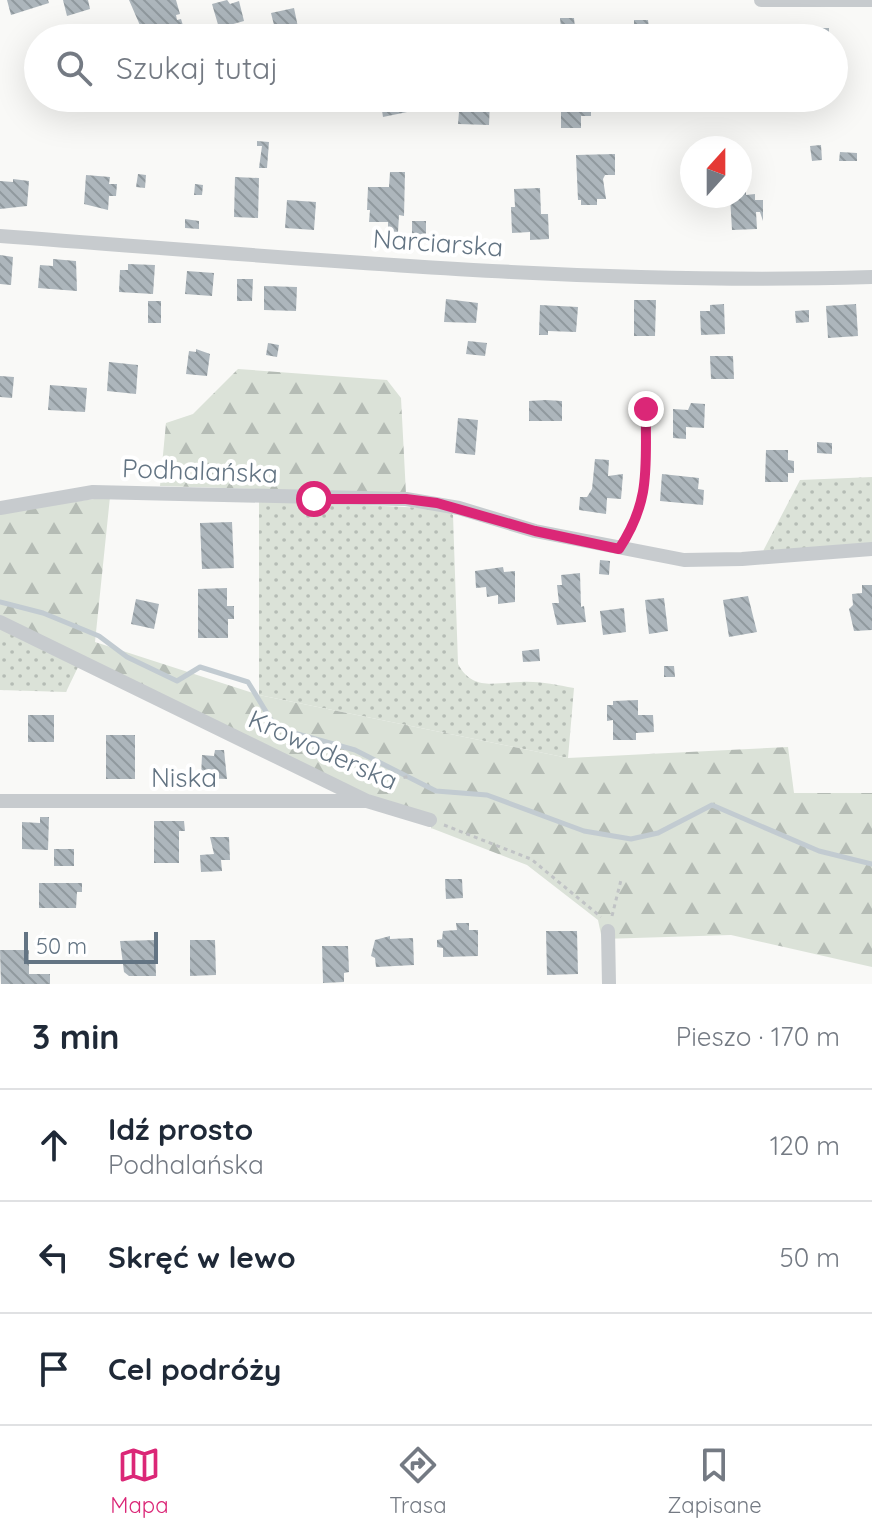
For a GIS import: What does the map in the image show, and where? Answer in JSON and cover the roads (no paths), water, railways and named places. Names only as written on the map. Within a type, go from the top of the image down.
[{"type":"street","points":[[761,0],[872,0]]},
{"type":"street","name":"Narciarska","points":[[0,236],[558,277],[739,280],[872,277]]},
{"type":"street","name":"Podhalańska","points":[[0,508],[93,492],[406,499],[459,508],[524,529],[684,560],[872,549]]},
{"type":"street","name":"Krowoderska","points":[[0,622],[367,801],[430,820]]},
{"type":"street","name":"Niska","points":[[0,801],[367,801]]},
{"type":"street","points":[[608,931],[609,984]]},
{"type":"lane","points":[[619,549],[641,512],[645,493],[646,409]]},
{"type":"waterway","points":[[0,602],[43,613],[99,636],[127,657],[177,681],[200,667],[248,682],[276,728],[355,750],[436,791],[487,795],[584,831],[631,839],[658,833],[712,805],[819,851],[872,864]]}]
